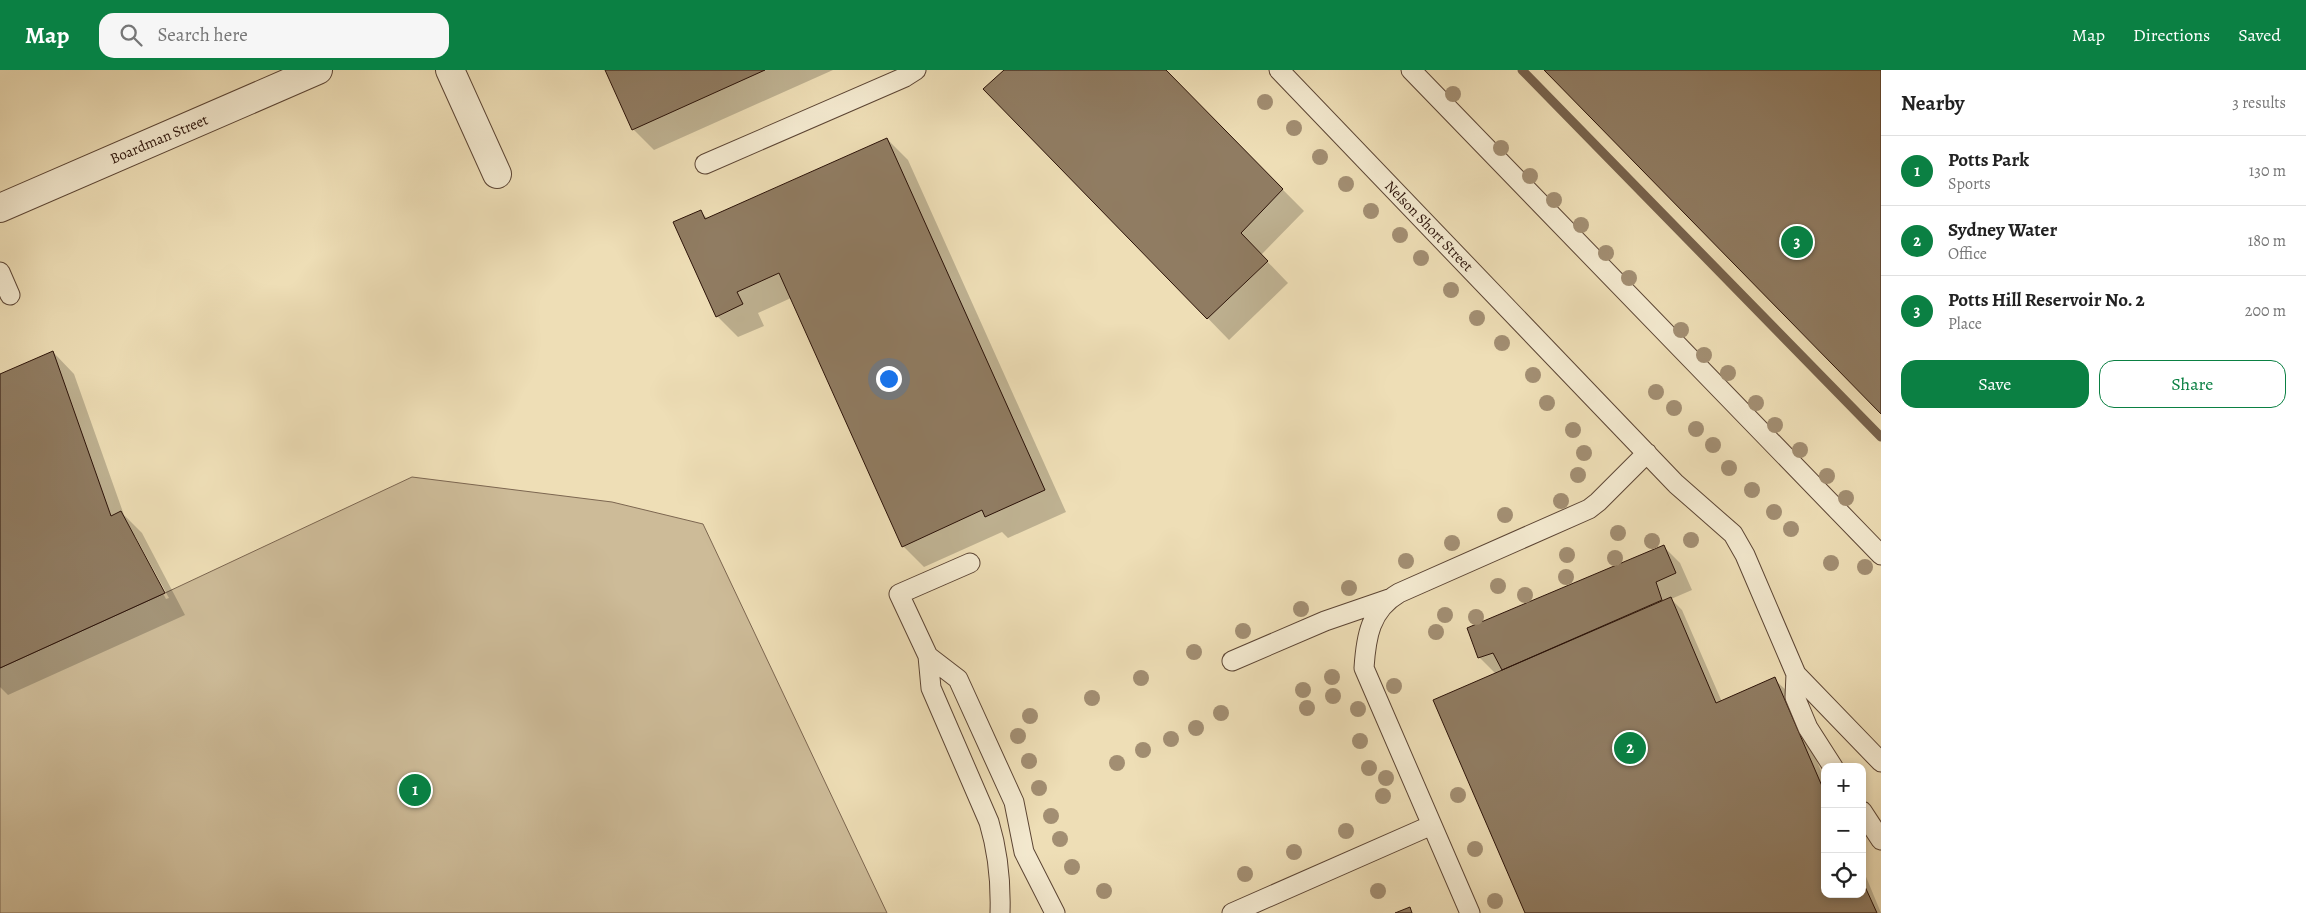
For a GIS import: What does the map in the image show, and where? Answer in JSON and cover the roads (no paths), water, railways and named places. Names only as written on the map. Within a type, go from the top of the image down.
[{"type":"street","name":"Boardman Street","points":[[0,208],[318,70]]},
{"type":"street","points":[[450,70],[497,174]]},
{"type":"lane","points":[[706,164],[904,78],[916,70]]},
{"type":"lane","name":"Nelson Short Street","points":[[1278,70],[1676,484],[1733,534],[1745,555],[1796,674]]},
{"type":"lane","points":[[1411,70],[1881,555]]},
{"type":"lane","points":[[0,272],[10,295]]},
{"type":"lane","points":[[1232,661],[1325,621],[1389,599],[1588,509],[1598,502],[1647,453]]},
{"type":"lane","points":[[970,562],[899,594],[928,656],[931,688],[989,822],[995,842],[1000,874],[1000,913]]},
{"type":"lane","points":[[1389,599],[1373,620],[1369,629],[1364,668],[1470,913]]},
{"type":"lane","points":[[928,656],[958,679],[1014,802],[1024,852],[1055,913]]},
{"type":"lane","points":[[1796,674],[1881,762]]},
{"type":"lane","points":[[1796,674],[1795,697],[1808,728],[1831,763]]},
{"type":"lane","points":[[1866,817],[1881,840]]},
{"type":"lane","points":[[1232,913],[1432,825]]},
{"type":"waterway","points":[[1522,70],[1881,437]]},
{"type":"place","name":"Potts Hill Reservoir No. 2","points":[[1797,242]]},
{"type":"place","name":"Sydney Water","points":[[1630,748]]},
{"type":"place","name":"Potts Park","points":[[415,790]]}]
